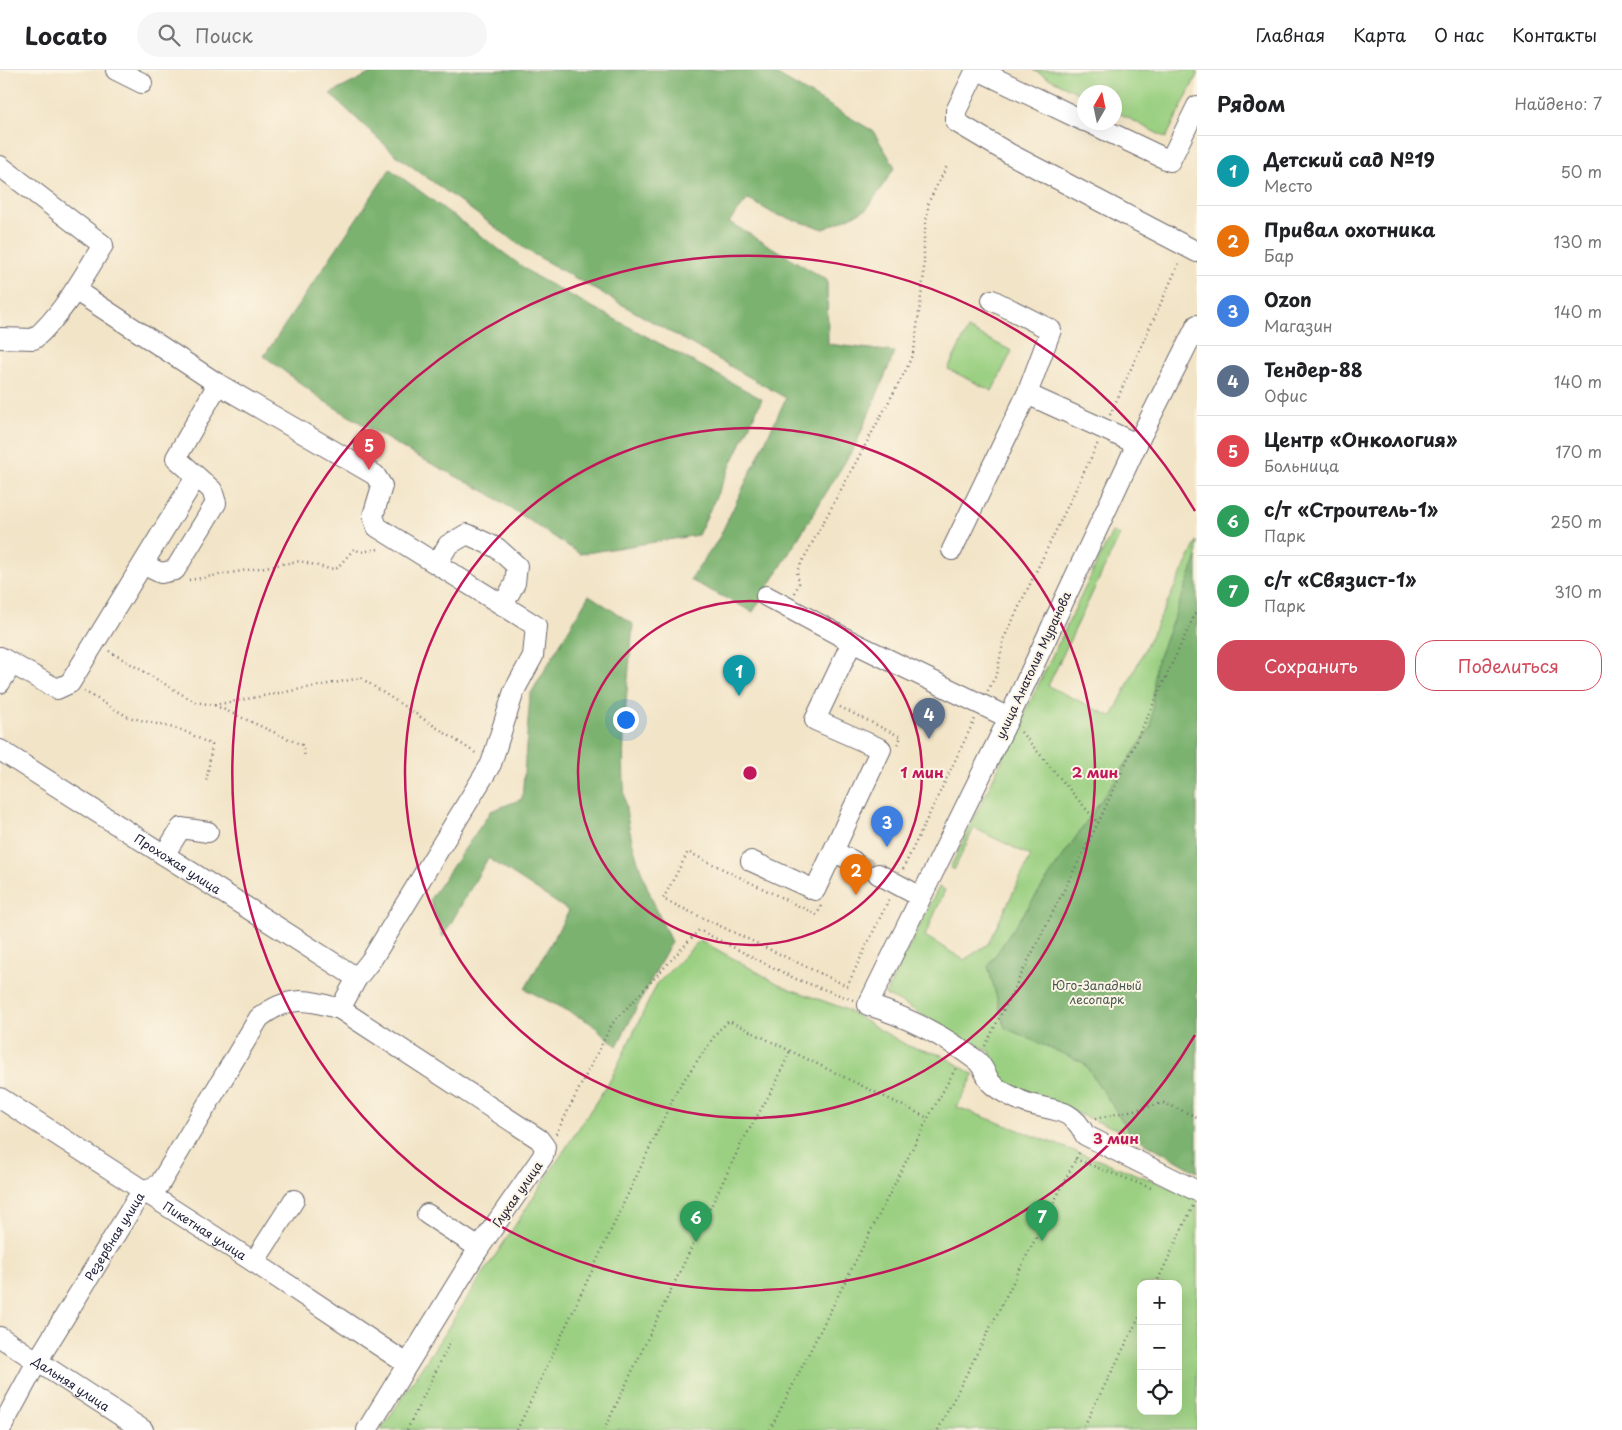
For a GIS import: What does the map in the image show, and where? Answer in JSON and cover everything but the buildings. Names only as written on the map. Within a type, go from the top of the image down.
[{"type":"street","points":[[116,70],[142,83]]},
{"type":"street","points":[[1077,118],[977,70],[956,111],[956,122],[1010,154],[1192,250]]},
{"type":"street","points":[[1105,130],[1170,161],[1197,106]]},
{"type":"street","points":[[0,166],[103,246],[75,290],[44,330],[34,338],[0,338]]},
{"type":"street","points":[[75,290],[218,384],[375,475],[382,486],[373,516],[377,527],[536,626],[533,656],[514,691],[491,764],[372,959],[357,978],[340,1009]]},
{"type":"street","points":[[952,550],[1027,394],[1051,330],[992,300]]},
{"type":"street","name":"улица Анатолия Муранова","points":[[868,1005],[1009,718],[1137,444],[1197,325]]},
{"type":"street","points":[[144,565],[160,573],[175,570],[216,503],[212,490],[176,458],[218,384]]},
{"type":"street","points":[[1027,394],[1137,444]]},
{"type":"street","points":[[0,683],[6,661],[58,688],[70,683],[144,565],[196,477]]},
{"type":"street","points":[[437,564],[448,545],[467,534],[496,548],[517,566],[515,583],[504,605]]},
{"type":"street","points":[[766,596],[852,642],[1009,718]]},
{"type":"street","points":[[751,861],[815,890],[834,852],[881,749],[815,720],[852,642]]},
{"type":"street","name":"Прохожая улица","points":[[0,750],[357,978]]},
{"type":"street","points":[[164,855],[181,828],[208,832]]},
{"type":"street","points":[[834,852],[852,861]]},
{"type":"street","points":[[878,874],[921,897]]},
{"type":"street","name":"Глухая улица","points":[[274,1006],[302,1001],[319,1002],[340,1009],[539,1138],[545,1147],[543,1156],[479,1248],[368,1430]]},
{"type":"street","points":[[868,1005],[895,1014],[949,1040],[971,1058],[993,1085],[1019,1100],[1066,1112],[1082,1129],[1193,1201]]},
{"type":"street","name":"Резервная улица","points":[[0,1430],[38,1360],[142,1191],[159,1185],[259,1018],[274,1006]]},
{"type":"street","name":"Пикетная улица","points":[[0,1098],[254,1262],[407,1364]]},
{"type":"street","points":[[254,1262],[294,1200]]},
{"type":"street","points":[[427,1214],[479,1248]]},
{"type":"street","name":"Дальняя улица","points":[[0,1336],[144,1430]]},
{"type":"path","points":[[790,609],[799,583],[797,571],[907,368],[914,350],[924,274],[924,236],[929,201],[947,166]]},
{"type":"path","points":[[982,704],[997,673],[1004,638],[1192,250]]},
{"type":"path","points":[[185,581],[300,561],[329,569],[337,568],[354,549],[361,552],[384,548],[397,540]]},
{"type":"path","points":[[770,1430],[928,1118],[971,1058],[1098,823],[1197,610]]},
{"type":"path","points":[[95,643],[195,702],[214,705],[302,745],[305,757]]},
{"type":"path","points":[[214,705],[361,678],[491,764]]},
{"type":"path","points":[[70,683],[128,717],[182,730],[212,745],[206,784]]},
{"type":"path","points":[[833,704],[901,737],[897,746]]},
{"type":"path","points":[[1009,718],[1098,823]]},
{"type":"path","points":[[694,914],[663,899],[688,852],[817,915],[825,899]]},
{"type":"path","points":[[545,1147],[561,1128],[612,1024],[699,930],[796,979],[868,1005]]},
{"type":"path","points":[[517,1430],[677,1090],[718,1031],[729,1021],[928,1118]]},
{"type":"path","points":[[604,1430],[741,1144],[775,1085],[790,1051]]},
{"type":"path","points":[[938,1430],[1075,1159],[1082,1129],[1164,1103],[1197,1117]]},
{"type":"path","points":[[1075,1159],[1157,1191]]},
{"type":"path","points":[[1158,1280],[1193,1201]]},
{"type":"path","points":[[1082,1430],[1137,1322]]},
{"type":"path","points":[[407,1430],[451,1340]]},
{"type":"green space","points":[[377,70],[769,70],[873,131],[895,167],[867,209],[824,229],[774,214],[748,199],[729,222],[827,280],[828,344],[895,352],[856,444],[753,612],[690,580],[718,540],[786,398],[528,251],[396,155],[330,94]]},
{"type":"green space","points":[[1033,70],[1197,70],[1197,75],[1166,138],[1122,115],[1122,85],[1077,85],[1077,92]]},
{"type":"green space","points":[[390,169],[535,276],[762,399],[698,535],[580,554],[488,493],[409,452],[324,401],[264,356]]},
{"type":"green space","points":[[968,329],[1012,351],[992,391],[948,369]]},
{"type":"green space","name":"Юго-Западный лесопарк","points":[[1112,532],[1120,535],[1048,686],[1112,717],[1197,541],[1197,559],[1118,1114],[1132,1135],[1004,1085],[988,1063],[991,1052],[979,1046],[978,1048],[904,1004],[885,995],[939,887],[945,890],[925,936],[964,960],[988,944],[1031,856],[974,828],[954,870],[950,868]]},
{"type":"green space","name":"Юго-Западный лесопарк","points":[[1197,557],[1197,1172],[1132,1135],[1084,1063],[1005,1028],[988,966],[1151,727],[1155,667]]},
{"type":"green space","points":[[589,595],[633,624],[623,763],[626,809],[638,861],[671,942],[617,1046],[589,1022],[525,989],[569,911],[488,858],[443,937],[430,899],[491,811],[522,799],[530,695]]},
{"type":"green space","points":[[700,940],[784,987],[843,1008],[908,1046],[942,1055],[974,1075],[957,1107],[1197,1197],[1197,1430],[381,1430],[611,1079],[657,984]]},
{"type":"tunnel","points":[[853,861],[878,874]]},
{"type":"place","name":"Центр «Онкология»","points":[[369,470]]},
{"type":"place","name":"Детский сад №19","points":[[739,696]]},
{"type":"place","name":"Тендер-88","points":[[929,739]]},
{"type":"place","name":"Ozon","points":[[887,847]]},
{"type":"place","name":"Привал охотника","points":[[856,895]]},
{"type":"place","name":"с/т «Связист-1»","points":[[1042,1241]]},
{"type":"place","name":"с/т «Строитель-1»","points":[[696,1242]]}]
